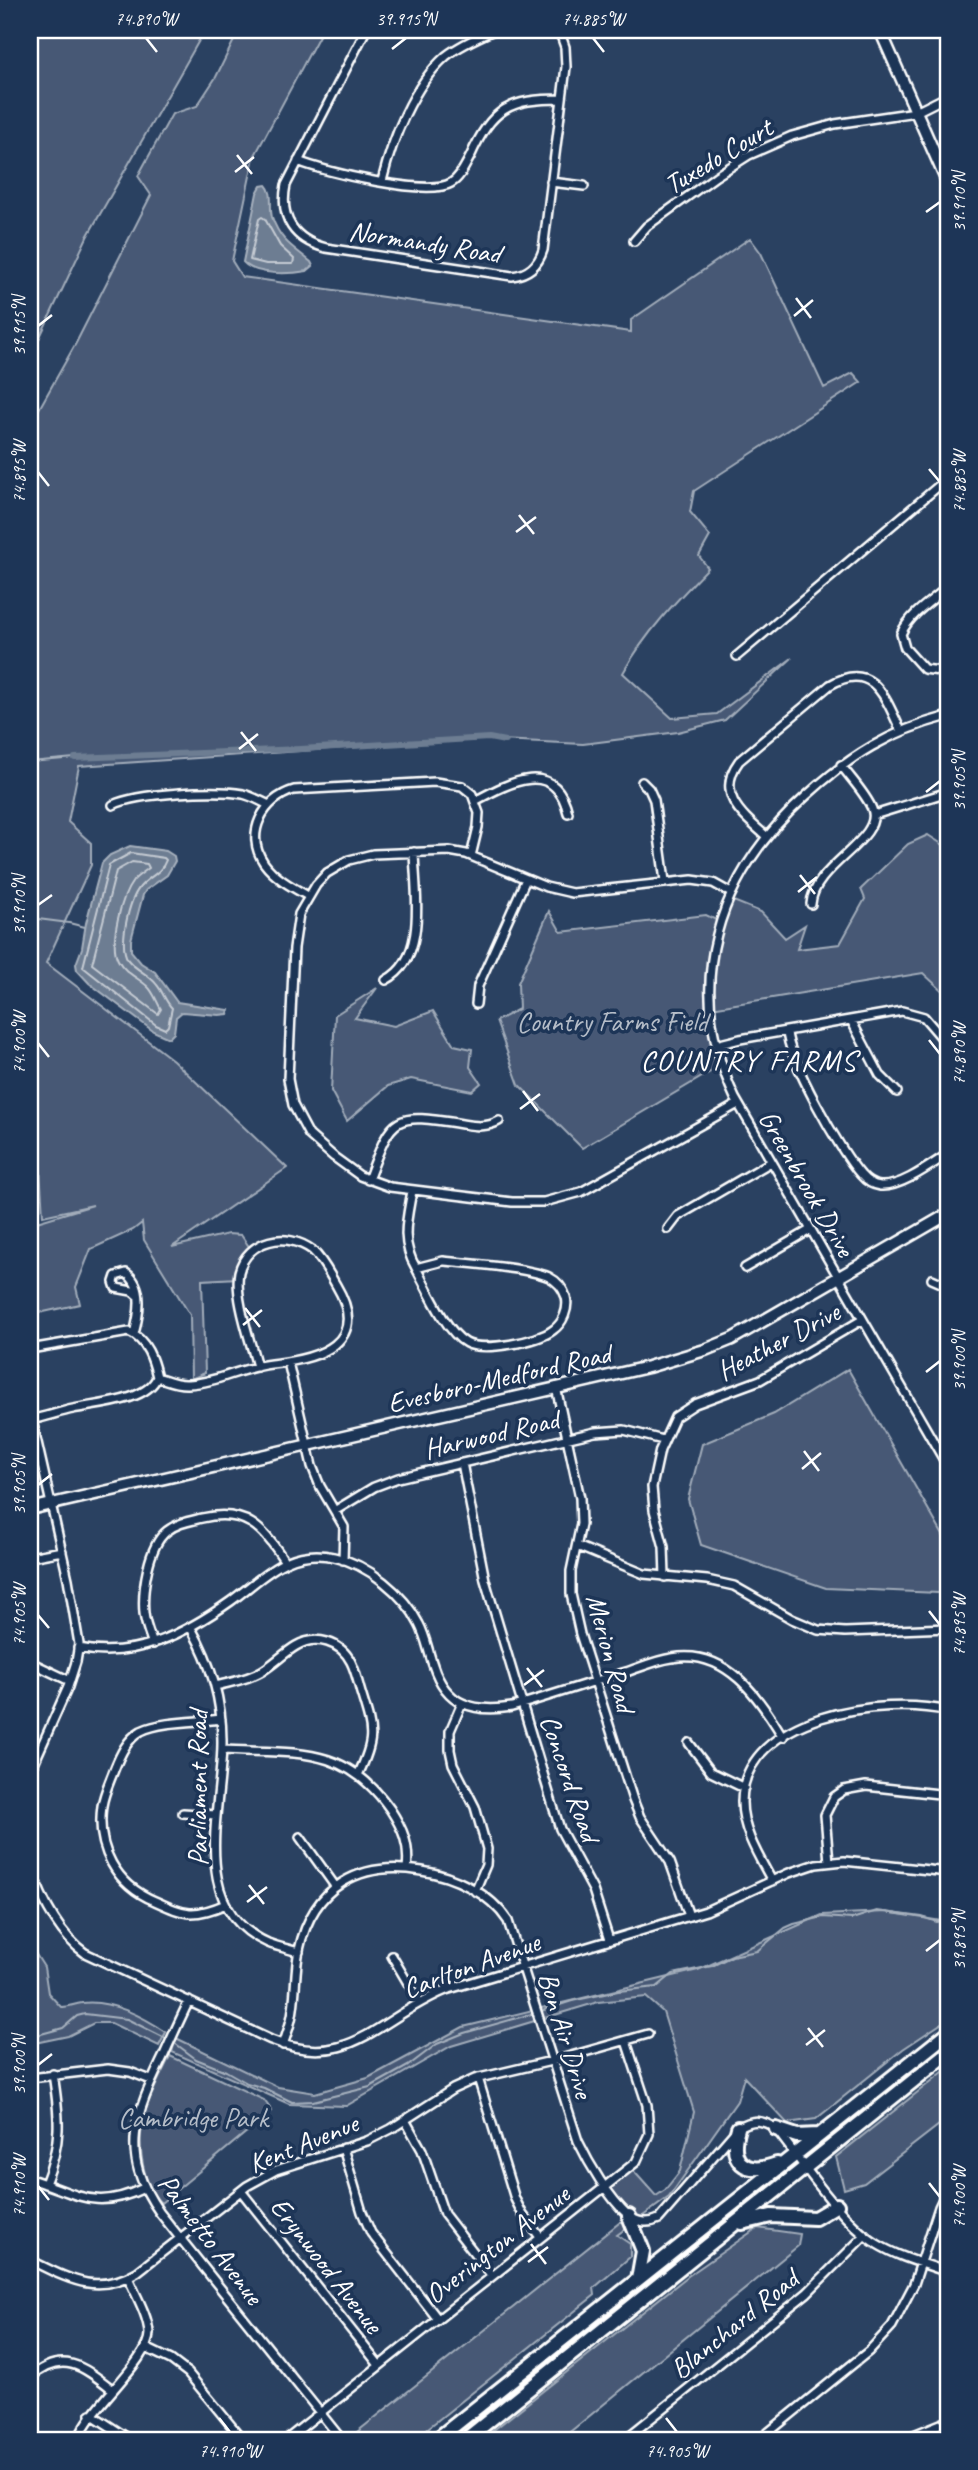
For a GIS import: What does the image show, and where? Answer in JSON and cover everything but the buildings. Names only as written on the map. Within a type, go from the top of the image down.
[{"type":"highway","points":[[436,2440],[948,2033]]},
{"type":"highway","points":[[465,2440],[948,2053]]},
{"type":"highway","points":[[738,2128],[734,2150],[746,2167],[760,2169],[791,2157]]},
{"type":"highway","points":[[776,2129],[797,2136],[819,2135]]},
{"type":"highway","points":[[732,2227],[761,2217],[815,2218],[837,2205]]},
{"type":"highway","points":[[629,2216],[643,2251],[637,2279]]},
{"type":"street","name":"Normandy Road","points":[[366,30],[286,185],[284,207],[291,228],[307,241],[345,252],[505,276],[525,273],[541,256],[566,57],[559,30]]},
{"type":"street","points":[[382,181],[396,136],[430,73],[453,51],[494,30]]},
{"type":"street","points":[[880,30],[948,184]]},
{"type":"street","name":"Tuxedo Court","points":[[634,242],[647,226],[749,155],[813,130],[916,112],[948,96]]},
{"type":"street","points":[[298,161],[330,172],[423,187],[439,187],[451,184],[461,174],[480,136],[496,115],[530,99],[562,99]]},
{"type":"street","points":[[551,182],[584,186]]},
{"type":"street","points":[[737,656],[948,478]]},
{"type":"street","points":[[948,587],[911,618],[901,634],[905,648],[924,669],[948,672]]},
{"type":"street","points":[[766,836],[746,818],[733,801],[730,788],[732,773],[739,761],[819,694],[842,679],[855,677],[868,681],[883,693],[901,731]]},
{"type":"street","name":"Greenbrook Drive","points":[[948,716],[901,731],[873,744],[841,765],[792,808],[766,836],[744,867],[718,929],[712,961],[710,1004],[716,1045],[726,1078],[738,1104],[948,1467]]},
{"type":"street","points":[[811,904],[812,894],[818,884],[837,861],[868,833],[874,822],[869,803],[841,765]]},
{"type":"street","points":[[475,801],[514,783],[535,779],[549,782],[560,790],[568,813]]},
{"type":"street","points":[[307,896],[276,876],[258,853],[256,830],[261,816],[268,805],[280,795],[294,790],[435,782],[461,786],[471,794],[479,813],[471,856]]},
{"type":"street","points":[[642,782],[654,800],[665,881]]},
{"type":"street","points":[[874,815],[948,792]]},
{"type":"street","points":[[113,805],[135,798],[223,793],[247,795],[268,805]]},
{"type":"street","points":[[731,893],[707,881],[665,881],[572,893],[554,890],[471,856],[449,851],[373,854],[349,860],[327,873],[307,896],[299,914],[294,948],[288,1070],[290,1097],[300,1121],[315,1141],[368,1180],[412,1191],[520,1203],[567,1197],[595,1185],[738,1104]]},
{"type":"street","points":[[386,980],[403,967],[413,946],[416,930],[414,852]]},
{"type":"street","points":[[476,1004],[478,986],[526,879]]},
{"type":"street","points":[[716,1045],[894,1011],[910,1012],[930,1022],[948,1045]]},
{"type":"street","points":[[851,1020],[880,1075],[888,1086],[897,1092]]},
{"type":"street","points":[[787,1031],[789,1047],[796,1064],[833,1131],[863,1177],[875,1185],[889,1186],[903,1181],[948,1154]]},
{"type":"street","points":[[368,1180],[389,1131],[404,1119],[416,1117],[482,1126],[499,1121]]},
{"type":"street","points":[[668,1229],[678,1216],[771,1162]]},
{"type":"street","points":[[412,1191],[406,1240],[408,1254],[416,1268],[456,1335],[473,1346],[494,1347],[547,1334],[558,1326],[565,1315],[563,1290],[556,1281],[545,1275],[443,1261],[416,1268]]},
{"type":"street","name":"Evesboro-Medford Road","points":[[30,1509],[648,1367],[705,1350],[732,1339],[948,1214]]},
{"type":"street","points":[[745,1268],[810,1230]]},
{"type":"street","points":[[157,1377],[178,1384],[190,1384],[317,1355],[333,1347],[346,1330],[347,1311],[338,1289],[316,1254],[303,1244],[273,1240],[261,1243],[243,1261],[239,1275],[242,1312],[257,1367]]},
{"type":"street","points":[[932,1279],[948,1286]]},
{"type":"street","points":[[134,1334],[139,1313],[138,1296]]},
{"type":"street","name":"Heather Drive","points":[[665,1577],[664,1548],[652,1494],[663,1440],[675,1417],[684,1410],[760,1380],[862,1320]]},
{"type":"street","points":[[30,1349],[124,1332],[134,1334],[148,1350],[157,1377]]},
{"type":"street","points":[[288,1362],[317,1479],[336,1510],[345,1534],[344,1560]]},
{"type":"street","points":[[30,1772],[70,1681],[78,1648],[77,1626],[62,1551],[31,1420],[129,1397],[148,1388],[157,1377]]},
{"type":"street","name":"Merion Road","points":[[555,1387],[580,1498],[581,1524],[571,1571],[571,1594],[577,1626],[632,1800],[670,1862],[689,1916]]},
{"type":"street","name":"Harwood Road","points":[[336,1510],[382,1483],[595,1432],[617,1430],[663,1440]]},
{"type":"street","name":"Concord Road","points":[[462,1463],[485,1580],[560,1829],[593,1890],[609,1940]]},
{"type":"street","points":[[153,1644],[144,1612],[147,1576],[158,1542],[175,1526],[212,1516],[240,1517],[269,1538],[285,1562]]},
{"type":"street","points":[[577,1546],[636,1572],[716,1581],[734,1586],[792,1619],[818,1630],[845,1632],[948,1628]]},
{"type":"street","points":[[30,1557],[62,1551]]},
{"type":"street","points":[[78,1648],[114,1651],[153,1644],[191,1628],[254,1581],[285,1562],[313,1555],[334,1556],[380,1580],[405,1602],[423,1632],[439,1680],[448,1693],[462,1703],[490,1710],[523,1704],[675,1657],[707,1660],[723,1667],[749,1688],[761,1701],[783,1737]]},
{"type":"street","name":"Parliament Road","points":[[191,1628],[216,1686],[221,1719],[216,1866],[226,1904],[237,1921],[260,1939],[299,1952]]},
{"type":"street","points":[[216,1686],[255,1675],[307,1641],[320,1640],[338,1647],[353,1667],[371,1730],[370,1749],[358,1775]]},
{"type":"street","points":[[30,1662],[70,1681]]},
{"type":"street","points":[[462,1703],[450,1731],[450,1750],[453,1764],[475,1807],[487,1849],[486,1865],[475,1891]]},
{"type":"street","points":[[772,1881],[744,1820],[742,1805],[749,1772],[760,1755],[809,1721],[840,1712],[909,1705],[948,1711]]},
{"type":"street","points":[[221,1719],[153,1727],[133,1737],[124,1750],[105,1792],[102,1829],[104,1843],[115,1870],[135,1892],[188,1915],[206,1912],[226,1904]]},
{"type":"street","points":[[689,1743],[711,1772],[744,1788]]},
{"type":"street","points":[[222,1750],[307,1753],[337,1763],[358,1775],[379,1796],[403,1831],[408,1850],[407,1869]]},
{"type":"street","points":[[829,1862],[825,1815],[834,1797],[844,1790],[866,1786],[948,1795]]},
{"type":"street","points":[[183,1813],[216,1815]]},
{"type":"street","points":[[300,1836],[335,1886]]},
{"type":"street","name":"Carlton Avenue","points":[[30,1866],[58,1926],[77,1947],[283,2045],[309,2051],[340,2048],[419,2002],[446,1990],[725,1904],[807,1867],[829,1862],[863,1863],[948,1872]]},
{"type":"street","name":"Bon Air Drive","points":[[283,2045],[293,2011],[299,1952],[311,1917],[335,1886],[364,1871],[378,1868],[407,1869],[436,1874],[475,1891],[494,1904],[508,1921],[578,2141],[590,2164],[629,2216]]},
{"type":"street","points":[[30,1890],[38,1886]]},
{"type":"street","points":[[391,1956],[419,2002]]},
{"type":"street","name":"Palmetto Avenue","points":[[189,2001],[138,2112],[134,2139],[137,2168],[144,2188],[160,2213],[342,2440]]},
{"type":"street","name":"Kent Avenue","points":[[30,2260],[89,2284],[110,2284],[128,2277],[261,2177],[367,2141],[478,2078],[648,2034]]},
{"type":"street","name":"Overington Avenue","points":[[286,2440],[636,2162],[649,2134],[647,2105],[626,2040]]},
{"type":"street","points":[[30,2078],[116,2069],[151,2080]]},
{"type":"street","points":[[45,2184],[59,2139],[53,2074]]},
{"type":"street","points":[[478,2078],[515,2199],[540,2238]]},
{"type":"street","points":[[405,2120],[422,2150],[444,2214],[492,2276]]},
{"type":"street","points":[[629,2216],[646,2223],[659,2219],[738,2128],[754,2121],[768,2123],[776,2129],[791,2157],[806,2168],[865,2235],[885,2248],[948,2272]]},
{"type":"street","points":[[343,2148],[371,2233],[437,2318]]},
{"type":"street","points":[[30,2179],[93,2200],[119,2198],[144,2188]]},
{"type":"street","points":[[759,2440],[881,2339],[901,2313],[948,2188]]},
{"type":"street","name":"Erynwood Avenue","points":[[241,2191],[379,2365]]},
{"type":"street","name":"Blanchard Road","points":[[624,2440],[807,2293],[865,2235]]},
{"type":"street","points":[[78,2440],[91,2414],[146,2348],[148,2328],[128,2277]]},
{"type":"street","points":[[146,2348],[171,2360],[188,2373],[243,2440]]},
{"type":"street","points":[[30,2378],[50,2365],[71,2363],[85,2368],[112,2389]]},
{"type":"street","points":[[91,2414],[131,2440]]},
{"type":"street","points":[[901,2440],[948,2421]]},
{"type":"green space","points":[[30,30],[205,30],[87,237],[30,358]]},
{"type":"green space","points":[[239,30],[322,30],[254,157],[232,261],[242,277],[631,332],[631,320],[750,238],[761,253],[824,388],[853,373],[861,382],[694,491],[690,512],[710,536],[699,556],[708,568],[652,630],[623,673],[672,718],[717,714],[792,658],[725,720],[678,732],[583,744],[477,739],[79,766],[68,822],[91,843],[91,865],[46,963],[173,1060],[287,1168],[172,1247],[228,1234],[241,1235],[252,1251],[238,1278],[202,1280],[205,1373],[191,1379],[190,1315],[144,1240],[142,1223],[133,1230],[91,1249],[76,1287],[80,1304],[30,1315],[30,1242],[34,1238],[30,1232],[30,1224],[93,1205],[43,1216],[36,1102],[30,1095],[30,425],[76,343],[151,195],[138,176],[172,114],[197,106],[216,77]]},
{"type":"green space","name":"Country Farms Field","points":[[928,835],[948,848],[948,996],[923,973],[711,1008],[722,1065],[582,1148],[519,1085],[496,1021],[519,1009],[518,983],[549,911],[561,932],[706,915],[720,922],[731,900],[761,912],[785,938],[805,925],[797,949],[840,944],[865,899],[861,889],[908,844]]},
{"type":"green space","points":[[377,988],[355,1018],[394,1026],[433,1011],[454,1045],[472,1049],[470,1067],[481,1083],[472,1091],[411,1079],[388,1086],[347,1121],[331,1091],[335,1015]]},
{"type":"green space","points":[[848,1369],[948,1544],[948,1587],[938,1593],[826,1588],[701,1545],[688,1499],[702,1444],[774,1414]]},
{"type":"green space","points":[[886,1912],[948,1922],[948,2019],[903,2049],[816,2119],[787,2123],[744,2077],[737,2101],[669,2197],[617,2235],[630,2244],[630,2257],[594,2288],[595,2295],[413,2440],[347,2440],[629,2215],[607,2186],[630,2167],[656,2196],[665,2190],[680,2171],[694,2112],[663,2012],[646,1997],[598,2002],[451,2046],[346,2106],[289,2104],[172,2052],[176,2038],[278,2087],[315,2093],[368,2078],[463,2027],[698,1970],[822,1915]]},
{"type":"green space","points":[[30,1945],[44,1967],[48,1993],[61,2007],[93,2002],[126,2010],[166,2032],[159,2046],[111,2023],[94,2023],[68,2036],[30,2044],[30,1981],[33,1977],[30,1968]]},
{"type":"green space","name":"Cambridge Park","points":[[170,2056],[264,2100],[272,2111],[161,2203],[151,2190],[143,2165],[141,2135],[146,2108]]},
{"type":"green space","points":[[948,2068],[948,2118],[864,2183],[844,2189],[836,2157]]},
{"type":"green space","points":[[757,2228],[800,2234],[798,2246],[560,2440],[481,2440],[688,2276]]},
{"type":"water","points":[[266,185],[270,192],[271,213],[275,225],[288,243],[311,262],[313,266],[307,271],[264,272],[248,267],[243,262],[257,193],[261,186]]},
{"type":"water","points":[[130,846],[166,851],[174,856],[175,861],[167,875],[143,895],[131,940],[131,951],[141,963],[155,972],[177,1002],[229,1010],[228,1014],[219,1015],[182,1012],[176,1017],[174,1033],[169,1038],[153,1031],[89,983],[77,970],[76,964],[102,863],[110,855]]},
{"type":"waterway","points":[[75,758],[489,738],[505,741]]},
{"type":"waterway","points":[[30,762],[75,758]]},
{"type":"waterway","points":[[30,918],[85,927]]},
{"type":"waterway","points":[[30,959],[37,939],[36,920]]},
{"type":"waterway","points":[[541,2011],[618,1991],[657,1987],[673,1974],[712,1966],[732,1956],[757,1951],[785,1928],[823,1917],[852,1919],[877,1911],[922,1917],[937,1922],[948,1920]]},
{"type":"waterway","points":[[172,2041],[196,2059],[247,2083],[292,2102],[313,2101],[370,2087],[408,2066],[437,2044],[464,2033],[535,2013]]},
{"type":"waterway","points":[[30,2037],[63,2028],[77,2016],[85,2014],[127,2019],[167,2039]]},
{"type":"district","name":"COUNTRY FARMS","points":[[749,1060]]}]
